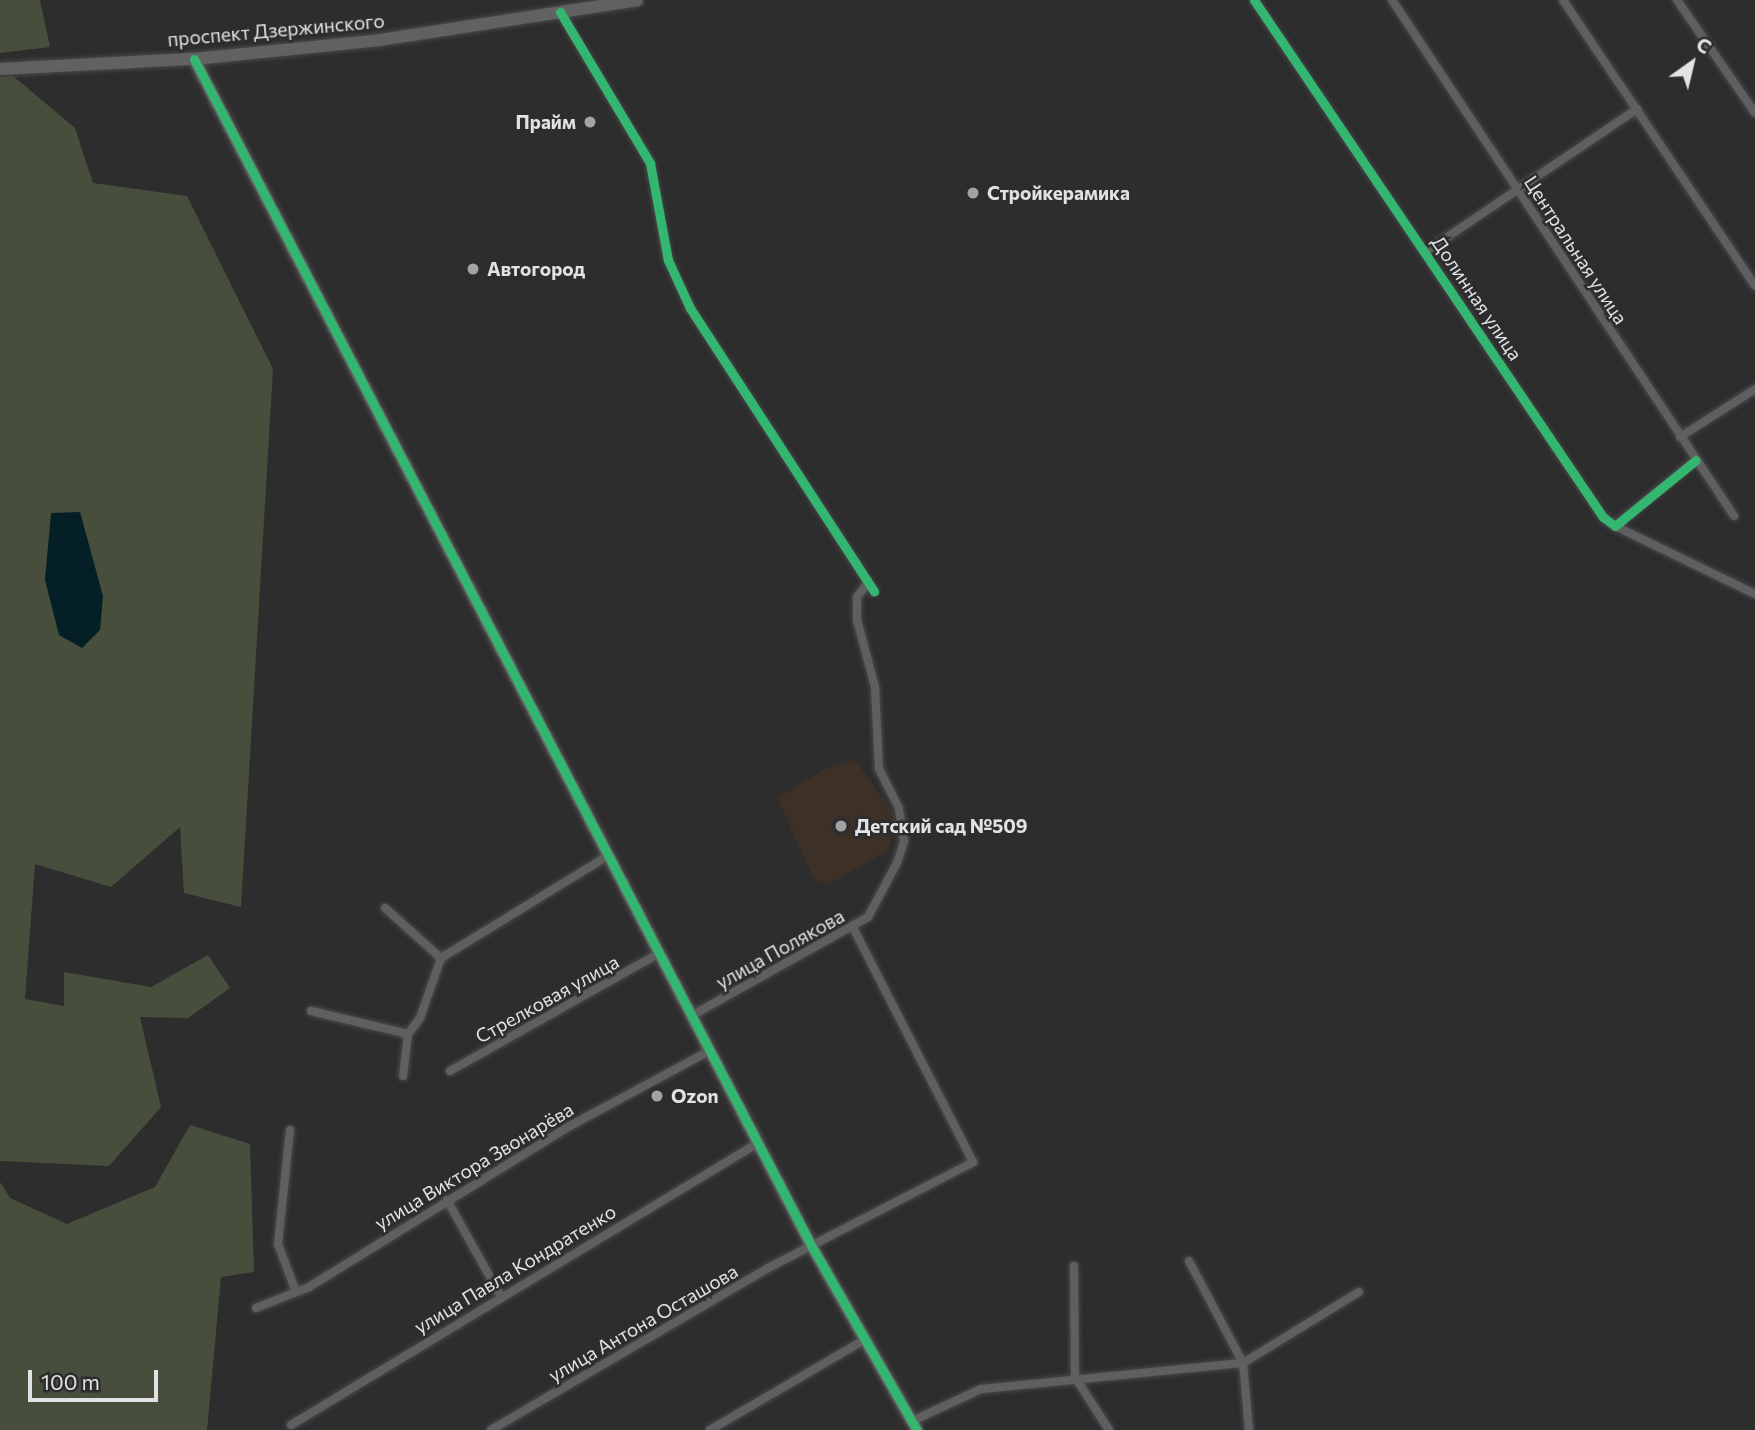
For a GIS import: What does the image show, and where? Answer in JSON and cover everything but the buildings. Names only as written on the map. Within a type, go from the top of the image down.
[{"type":"street","name":"проспект Дзержинского","points":[[0,69],[194,59],[380,40],[637,0]]},
{"type":"street","name":"Долинная улица","points":[[1254,0],[1425,252],[1576,484],[1615,526]]},
{"type":"street","name":"Центральная улица","points":[[1392,0],[1734,516]]},
{"type":"street","points":[[1563,0],[1755,286]]},
{"type":"street","points":[[1677,0],[1755,113]]},
{"type":"street","points":[[560,12],[650,163],[667,260],[690,308],[874,591]]},
{"type":"street","points":[[194,59],[812,1247],[914,1425],[981,1389],[1075,1377],[1243,1363],[1359,1292]]},
{"type":"street","points":[[1425,252],[1516,188],[1637,109]]},
{"type":"street","points":[[1680,437],[1755,388]]},
{"type":"street","points":[[1696,460],[1615,526],[1755,594]]},
{"type":"street","name":"улица Полякова","points":[[691,1016],[852,926],[876,904],[904,841],[899,808],[879,769],[875,687],[857,621],[857,597],[868,583]]},
{"type":"street","points":[[404,1076],[408,1034],[420,1018],[441,958],[608,855]]},
{"type":"street","points":[[385,908],[441,958]]},
{"type":"street","name":"улица Антона Осташова","points":[[491,1430],[812,1247],[973,1162],[852,926]]},
{"type":"street","name":"Стрелковая улица","points":[[450,1071],[659,953]]},
{"type":"street","points":[[311,1011],[408,1034]]},
{"type":"street","name":"улица Виктора Звонарёва","points":[[256,1308],[296,1292],[447,1200],[709,1051]]},
{"type":"street","points":[[290,1130],[278,1244],[296,1292]]},
{"type":"street","name":"улица Павла Кондратенко","points":[[290,1425],[500,1296],[758,1143]]},
{"type":"street","points":[[447,1200],[500,1296]]},
{"type":"street","points":[[1189,1261],[1243,1363],[1249,1430]]},
{"type":"street","points":[[1074,1266],[1075,1377],[1109,1430]]},
{"type":"street","points":[[710,1430],[864,1340]]},
{"type":"shaded area","name":"Детский сад №509","points":[[855,760],[896,816],[888,851],[829,884],[814,879],[777,798],[828,767]]},
{"type":"green space","points":[[0,0],[40,0],[50,47],[0,53]]},
{"type":"green space","points":[[13,76],[75,128],[93,183],[187,196],[273,369],[241,907],[184,893],[180,827],[111,887],[35,864],[25,999],[64,1006],[64,972],[151,987],[208,955],[230,988],[188,1018],[140,1017],[161,1107],[109,1166],[0,1161],[0,77]]},
{"type":"green space","points":[[190,1125],[250,1144],[254,1272],[221,1277],[207,1430],[0,1430],[0,1182],[10,1198],[67,1224],[155,1187]]},
{"type":"water","points":[[80,512],[103,596],[100,630],[82,648],[59,635],[45,580],[51,513]]},
{"type":"cycle path","points":[[1254,0],[1603,517],[1615,526],[1696,460]]},
{"type":"cycle path","points":[[560,12],[650,163],[668,260],[690,308],[874,591]]},
{"type":"cycle path","points":[[194,59],[812,1247],[917,1430]]},
{"type":"place","name":"Прайм","points":[[590,122]]},
{"type":"place","name":"Стройкерамика","points":[[973,193]]},
{"type":"place","name":"Автогород","points":[[473,269]]},
{"type":"place","name":"Детский сад №509","points":[[841,826]]},
{"type":"place","name":"Ozon","points":[[657,1096]]}]
